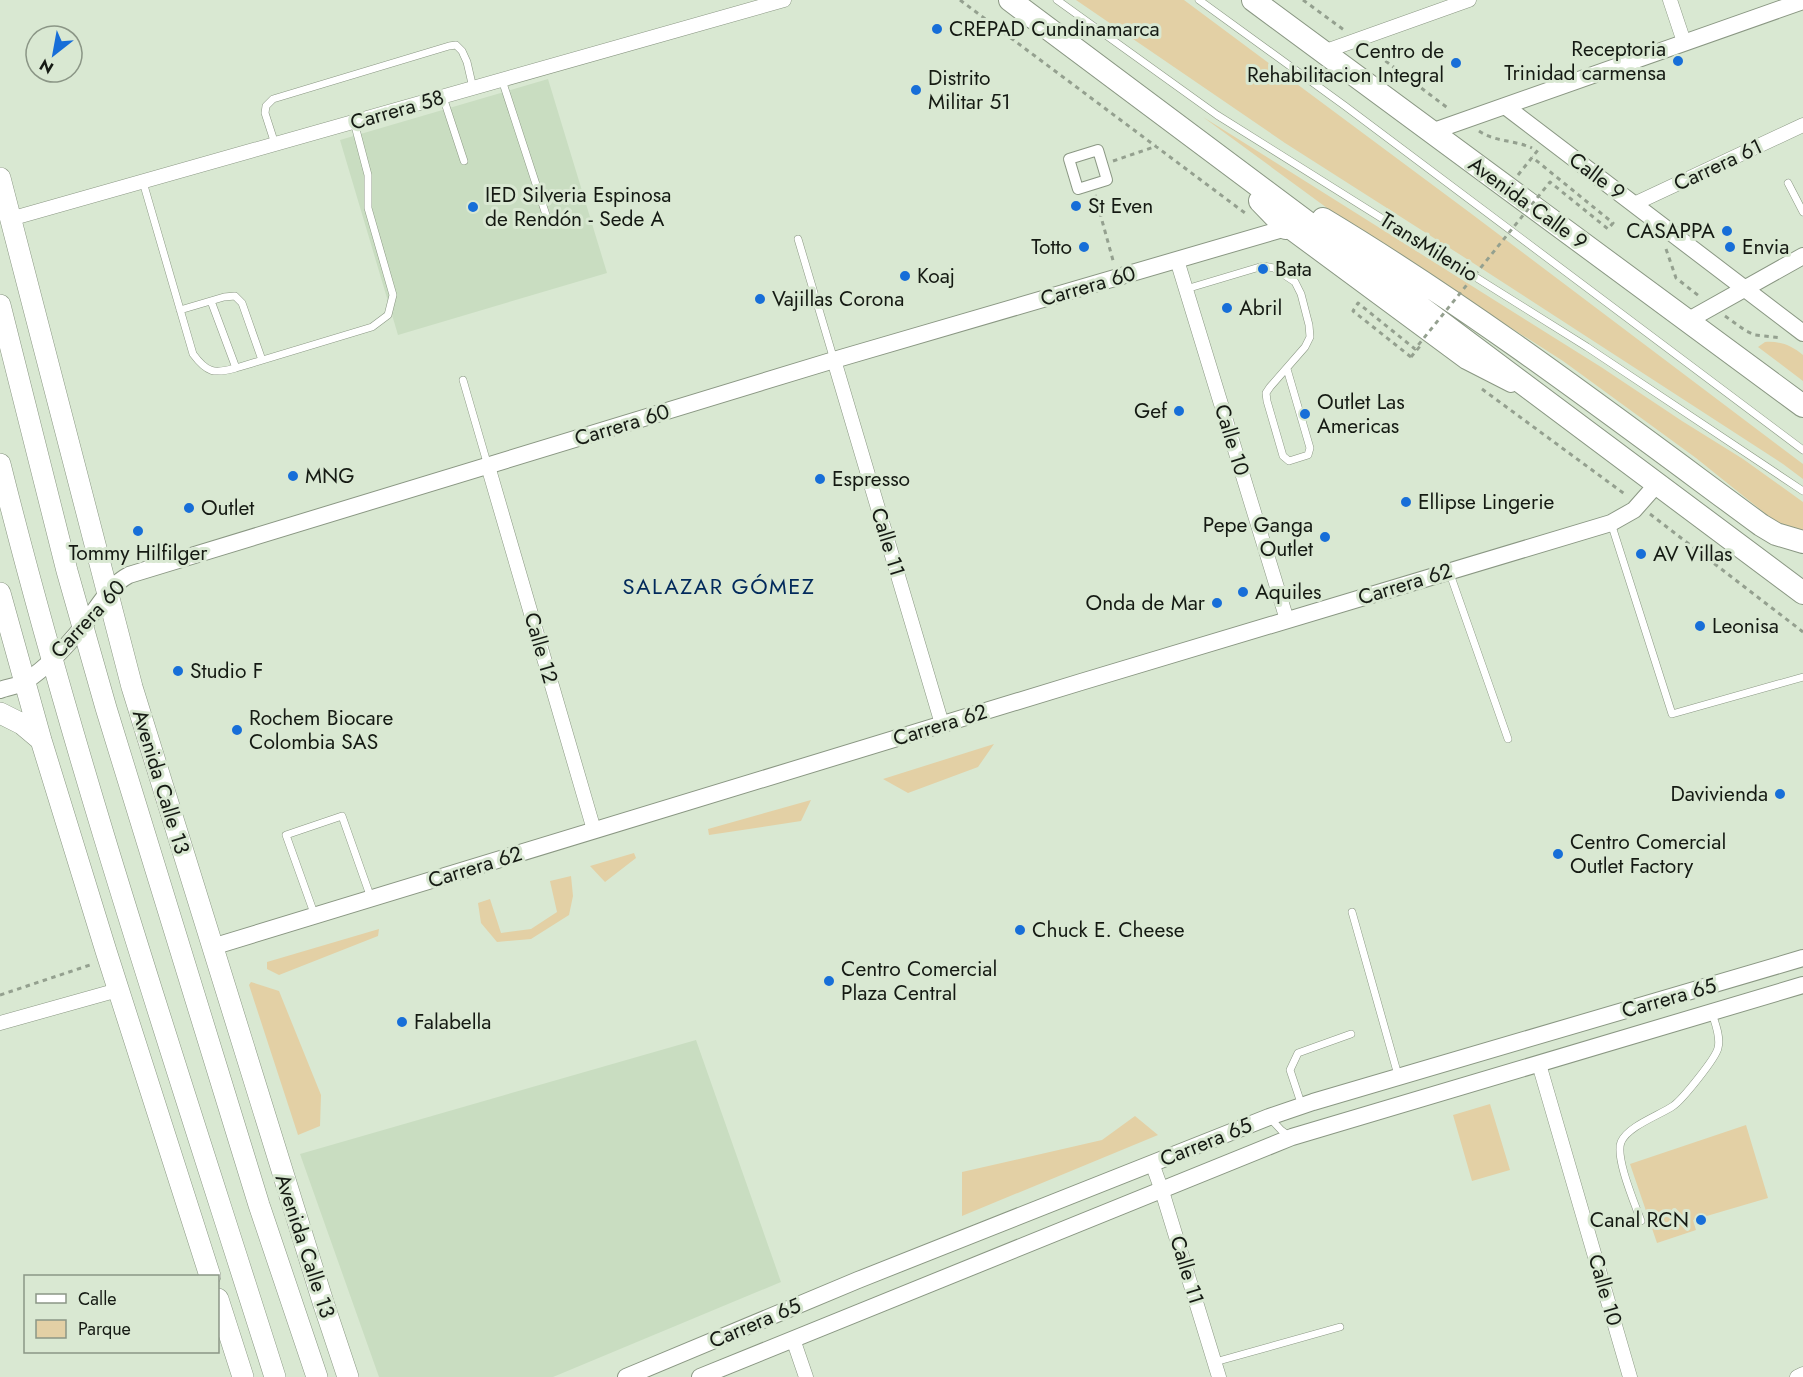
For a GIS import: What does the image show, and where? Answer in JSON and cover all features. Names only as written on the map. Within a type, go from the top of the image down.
[{"type":"highway","points":[[1010,0],[1803,593]]},
{"type":"highway","name":"Avenida Calle 9","points":[[1252,0],[1803,406]]},
{"type":"highway","points":[[1218,156],[1286,228]]},
{"type":"highway","points":[[1218,156],[1404,268],[1483,322],[1761,525],[1776,534],[1803,542]]},
{"type":"main road","name":"Avenida Calle 13","points":[[0,178],[92,540],[132,687],[319,1291],[348,1377]]},
{"type":"main road","points":[[0,247],[10,219]]},
{"type":"main road","name":"Avenida Calle 13","points":[[0,305],[82,627],[259,1205],[317,1377]]},
{"type":"main road","points":[[0,464],[51,660],[121,892],[275,1377]]},
{"type":"main road","points":[[0,593],[11,648],[24,682],[41,740],[100,957],[118,990],[210,1275]]},
{"type":"main road","points":[[0,713],[22,724],[41,740]]},
{"type":"main road","points":[[162,887],[209,939]]},
{"type":"main road","points":[[100,957],[121,892]]},
{"type":"main road","points":[[219,1302],[243,1377]]},
{"type":"street","name":"Carrera 58","points":[[10,219],[784,0]]},
{"type":"street","points":[[1323,52],[1469,0]]},
{"type":"street","points":[[1670,0],[1684,42]]},
{"type":"street","points":[[1431,132],[1803,1]]},
{"type":"street","name":"Calle 9","points":[[1505,106],[1542,145],[1634,204],[1803,333]]},
{"type":"street","name":"Carrera 61","points":[[1634,204],[1803,125]]},
{"type":"street","points":[[1098,150],[1102,165],[1107,180],[1078,189],[1069,159],[1098,150]]},
{"type":"street","points":[[1286,228],[1466,361],[1554,407]]},
{"type":"street","name":"Carrera 60","points":[[0,690],[24,682],[51,660],[82,627],[119,580],[129,575],[834,360],[1286,228]]},
{"type":"street","points":[[1687,321],[1803,256]]},
{"type":"street","name":"Calle 10","points":[[1177,260],[1287,620]]},
{"type":"street","name":"Calle 11","points":[[834,360],[942,724]]},
{"type":"street","name":"Calle 12","points":[[488,466],[594,830]]},
{"type":"street","name":"Carrera 62","points":[[209,939],[315,916],[1611,522],[1634,510],[1657,484]]},
{"type":"street","name":"Carrera 65","points":[[626,1377],[858,1280],[1269,1117],[1803,958]]},
{"type":"street","name":"Carrera 65","points":[[700,1377],[1292,1137],[1803,985]]},
{"type":"street","points":[[0,1023],[118,990]]},
{"type":"street","name":"Calle 10","points":[[1539,1065],[1630,1377]]},
{"type":"street","name":"Calle 11","points":[[1152,1163],[1219,1377]]},
{"type":"street","points":[[793,1339],[806,1377]]},
{"type":"street","points":[[1797,1377],[1803,1374]]},
{"type":"lane","name":"TransMilenio","points":[[1057,0],[1218,115],[1587,347],[1803,491]]},
{"type":"lane","points":[[1199,0],[1345,106],[1803,450]]},
{"type":"lane","points":[[275,144],[265,113],[266,106],[273,99],[449,46],[456,45],[462,51],[473,88]]},
{"type":"lane","points":[[502,80],[549,224]]},
{"type":"lane","points":[[443,97],[464,161]]},
{"type":"lane","points":[[143,182],[193,354],[202,367],[219,373],[372,327],[388,315],[393,295],[368,208],[368,175],[354,122]]},
{"type":"lane","points":[[1788,183],[1803,212]]},
{"type":"lane","points":[[798,239],[834,360]]},
{"type":"lane","points":[[1186,289],[1263,266],[1274,268],[1290,278],[1298,287],[1311,331],[1308,342],[1270,387],[1266,397],[1283,456],[1289,461],[1305,457],[1310,448],[1287,369]]},
{"type":"lane","points":[[180,310],[235,296],[242,303],[262,360]]},
{"type":"lane","points":[[211,301],[236,368]]},
{"type":"lane","points":[[463,380],[488,466]]},
{"type":"lane","points":[[1611,522],[1672,714],[1803,677]]},
{"type":"lane","points":[[1449,571],[1508,739]]},
{"type":"lane","points":[[315,916],[286,835],[342,816],[371,899]]},
{"type":"lane","points":[[1352,912],[1399,1078]]},
{"type":"lane","points":[[1641,1221],[1620,1161],[1621,1142],[1635,1127],[1676,1105],[1713,1060],[1719,1047],[1718,1033],[1712,1013]]},
{"type":"lane","points":[[1302,1106],[1290,1070],[1298,1053],[1351,1034]]},
{"type":"lane","points":[[1269,1117],[1281,1130],[1292,1137]]},
{"type":"lane","points":[[1215,1362],[1340,1327]]},
{"type":"path","points":[[960,0],[1246,213]]},
{"type":"path","points":[[1303,0],[1448,108]]},
{"type":"path","points":[[1482,133],[1498,140],[1542,145]]},
{"type":"path","points":[[1508,188],[1542,145]]},
{"type":"path","points":[[1102,165],[1157,146]]},
{"type":"path","points":[[1411,357],[1353,311],[1358,303],[1415,349],[1550,182],[1608,229],[1613,223],[1532,157]]},
{"type":"path","points":[[1092,185],[1118,277]]},
{"type":"path","points":[[1662,244],[1669,255],[1676,278],[1691,290]]},
{"type":"path","points":[[1733,322],[1755,335],[1786,339]]},
{"type":"path","points":[[1666,525],[1803,632]]},
{"type":"path","points":[[0,994],[100,957]]},
{"type":"shaded area","name":"IED Silveria Espinosa de Rendón - Sede A","points":[[548,79],[607,273],[398,335],[340,140]]},
{"type":"shaded area","points":[[696,1040],[781,1282],[553,1377],[379,1377],[300,1154]]},
{"type":"green space","points":[[1076,0],[1184,0],[1803,464],[1803,479],[1285,143]]},
{"type":"green space","points":[[1203,117],[1743,459],[1803,502],[1803,532],[1777,523],[1696,458],[1563,361],[1353,227]]},
{"type":"green space","points":[[1765,342],[1785,344],[1803,355],[1803,381],[1758,347]]},
{"type":"green space","points":[[994,744],[978,767],[908,793],[883,779]]},
{"type":"green space","points":[[811,800],[801,821],[709,835],[708,829]]},
{"type":"green space","points":[[634,853],[636,858],[605,882],[590,866]]},
{"type":"green space","points":[[571,876],[573,896],[569,915],[531,939],[497,942],[481,923],[478,903],[490,899],[501,933],[531,929],[557,912],[550,881]]},
{"type":"green space","points":[[379,929],[378,936],[279,975],[267,969],[267,962]]},
{"type":"green space","points":[[251,982],[279,991],[321,1095],[320,1126],[298,1135],[249,985]]},
{"type":"green space","points":[[1490,1104],[1510,1170],[1472,1181],[1453,1115]]},
{"type":"green space","points":[[1135,1116],[1158,1135],[962,1216],[962,1172],[1102,1140]]},
{"type":"green space","points":[[1746,1125],[1768,1198],[1693,1220],[1696,1230],[1657,1243],[1630,1164]]},
{"type":"place","name":"CREPAD Cundinamarca","points":[[937,29]]},
{"type":"place","name":"Receptoria Trinidad carmensa","points":[[1678,61]]},
{"type":"place","name":"Centro de Rehabilitacion Integral","points":[[1456,63]]},
{"type":"place","name":"Distrito Militar 51","points":[[916,90]]},
{"type":"place","name":"St Even","points":[[1076,206]]},
{"type":"place","name":"IED Silveria Espinosa de Rendón - Sede A","points":[[473,207]]},
{"type":"place","name":"CASAPPA","points":[[1727,231]]},
{"type":"place","name":"Totto","points":[[1084,247]]},
{"type":"place","name":"Envia","points":[[1730,247]]},
{"type":"place","name":"Bata","points":[[1263,269]]},
{"type":"place","name":"Koaj","points":[[905,276]]},
{"type":"place","name":"Vajillas Corona","points":[[760,299]]},
{"type":"place","name":"Abril","points":[[1227,308]]},
{"type":"place","name":"Gef","points":[[1179,411]]},
{"type":"place","name":"Outlet Las Americas","points":[[1305,414]]},
{"type":"place","name":"MNG","points":[[293,476]]},
{"type":"place","name":"Espresso","points":[[820,479]]},
{"type":"place","name":"Ellipse Lingerie","points":[[1406,502]]},
{"type":"place","name":"Outlet","points":[[189,508]]},
{"type":"place","name":"Tommy Hilfilger","points":[[138,531]]},
{"type":"place","name":"Pepe Ganga Outlet","points":[[1325,537]]},
{"type":"place","name":"AV Villas","points":[[1641,554]]},
{"type":"place","name":"Aquiles","points":[[1243,592]]},
{"type":"place","name":"Onda de Mar","points":[[1217,603]]},
{"type":"place","name":"Leonisa","points":[[1700,626]]},
{"type":"place","name":"Studio F","points":[[178,671]]},
{"type":"place","name":"Rochem Biocare Colombia SAS","points":[[237,730]]},
{"type":"place","name":"Davivienda","points":[[1780,794]]},
{"type":"place","name":"Centro Comercial Outlet Factory","points":[[1558,854]]},
{"type":"place","name":"Chuck E. Cheese","points":[[1020,930]]},
{"type":"place","name":"Centro Comercial Plaza Central","points":[[829,981]]},
{"type":"place","name":"Falabella","points":[[402,1022]]},
{"type":"place","name":"Canal RCN","points":[[1701,1220]]},
{"type":"district","name":"SALAZAR GÓMEZ","points":[[719,586]]}]
